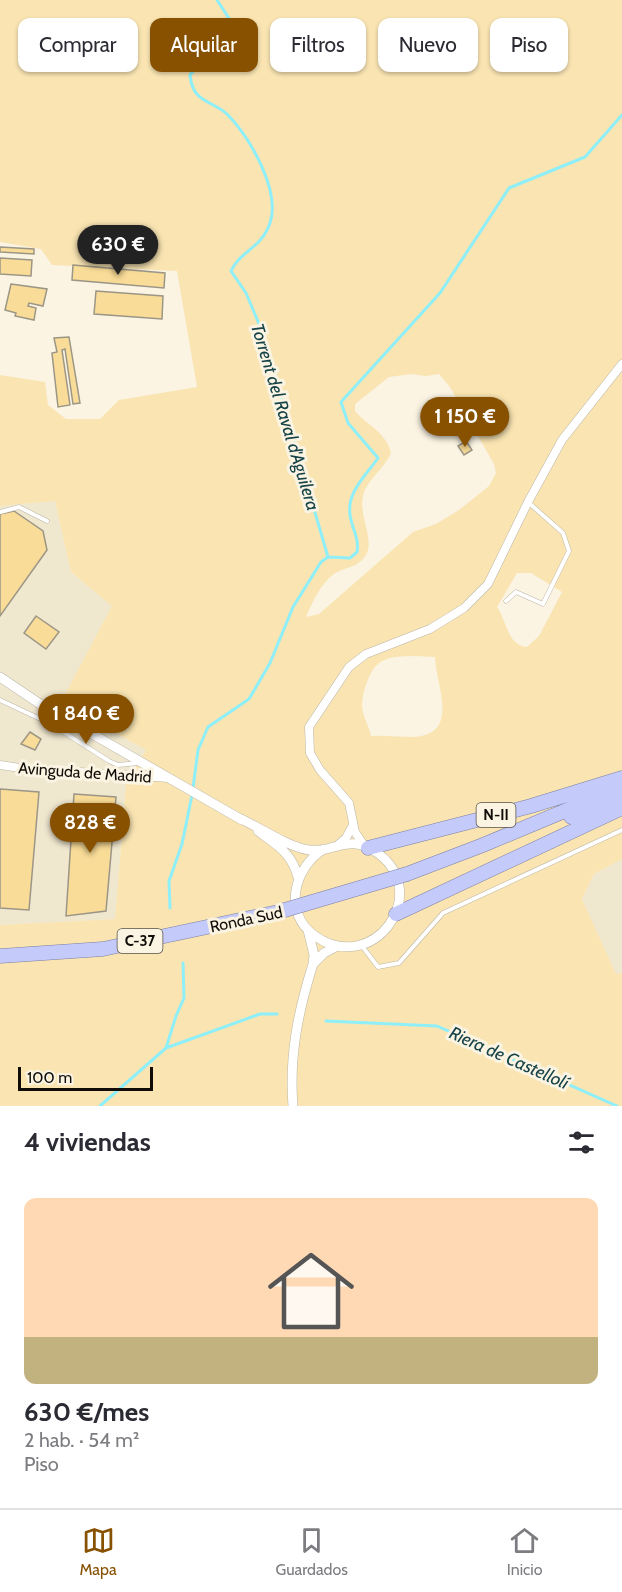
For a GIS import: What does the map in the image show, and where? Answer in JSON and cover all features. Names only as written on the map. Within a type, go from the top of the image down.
[{"type":"highway","name":"N-II","points":[[367,847],[531,806],[622,778]]},
{"type":"highway","name":"Ronda Sud","points":[[0,956],[104,949],[278,912],[408,874],[622,787]]},
{"type":"highway","name":"Ronda Sud","points":[[483,845],[622,799]]},
{"type":"highway","points":[[396,914],[622,807]]},
{"type":"street","points":[[308,930],[324,942],[336,946],[362,945],[382,934],[396,914],[399,903],[397,881],[386,861],[367,847],[355,832],[350,803],[320,770],[310,753],[309,727],[349,667],[366,654],[430,628],[464,608],[488,584],[528,502],[562,440],[622,364]]},
{"type":"street","name":"N-II","points":[[1,679],[40,704],[212,801],[286,852],[294,862],[298,877],[295,900],[302,921],[308,930]]},
{"type":"street","name":"Avinguda de Madrid","points":[[0,765],[171,778]]},
{"type":"street","name":"N-II","points":[[239,818],[310,851],[352,843],[367,847]]},
{"type":"street","points":[[339,844],[346,838],[353,824]]},
{"type":"street","name":"N-II","points":[[298,877],[308,861],[324,849]]},
{"type":"street","points":[[293,1106],[290,1074],[294,1042],[314,955],[308,930]]},
{"type":"street","points":[[313,964],[324,952],[336,946]]},
{"type":"lane","points":[[506,601],[516,591],[543,604],[569,551],[563,533],[528,502]]},
{"type":"lane","points":[[0,512],[19,507],[47,521]]},
{"type":"lane","points":[[0,700],[51,724],[118,765],[143,762]]},
{"type":"lane","points":[[362,945],[378,967],[399,963],[443,913],[565,854],[622,830]]},
{"type":"shaded area","points":[[0,0],[622,0],[622,859],[594,874],[582,899],[616,974],[622,973],[622,1106],[0,1106],[0,925],[115,919],[126,785],[146,750],[61,702],[112,606],[71,572],[55,501],[0,506],[0,375],[45,382],[48,405],[66,419],[100,419],[119,400],[197,387],[177,271],[52,265],[41,249],[0,242]],"holes":[[[411,374],[426,376],[439,374],[450,387],[494,464],[496,473],[489,486],[459,510],[436,524],[413,532],[319,614],[306,617],[317,594],[329,578],[351,567],[366,555],[369,542],[363,511],[363,496],[368,485],[391,453],[381,434],[355,411],[355,404],[389,377]],[[517,573],[531,573],[562,592],[539,636],[527,647],[515,642],[511,637],[497,607]],[[415,656],[435,657],[442,707],[437,728],[428,734],[413,737],[371,736],[362,705],[363,694],[371,673],[385,660]]]},
{"type":"shaded area","points":[[55,501],[71,572],[113,606],[61,702],[146,750],[126,786],[115,919],[0,925],[0,506]]},
{"type":"shaded area","points":[[622,859],[622,973],[616,975],[582,899],[594,874]]},
{"type":"building","points":[[0,247],[34,249],[34,254],[0,252]]},
{"type":"building","points":[[0,258],[32,260],[31,276],[0,274]]},
{"type":"building","points":[[73,265],[165,273],[164,288],[72,280]]},
{"type":"building","points":[[11,284],[47,289],[43,306],[29,303],[28,306],[36,308],[34,320],[15,316],[16,313],[5,310]]},
{"type":"building","points":[[96,291],[163,296],[162,319],[94,314]]},
{"type":"building","points":[[69,337],[80,403],[73,404],[65,349],[62,350],[70,405],[58,407],[52,353],[57,352],[54,338]]},
{"type":"building","points":[[466,441],[472,450],[464,455],[458,446]]},
{"type":"building","points":[[14,511],[43,531],[47,550],[0,616],[0,514]]},
{"type":"building","points":[[36,616],[59,632],[46,649],[24,633]]},
{"type":"building","points":[[30,732],[41,739],[35,750],[21,744]]},
{"type":"building","points":[[0,789],[39,792],[29,910],[0,908]]},
{"type":"building","points":[[74,794],[116,797],[106,911],[66,916]]},
{"type":"waterway","name":"Torrent del Raval d'Aguilera","points":[[217,0],[238,32],[236,44],[206,61],[190,75],[199,96],[222,110],[237,125],[254,151],[267,181],[271,196],[270,223],[262,239],[240,258],[231,271],[246,293],[262,331],[328,557]]},
{"type":"waterway","points":[[328,557],[350,558],[357,552],[350,502],[357,486],[378,458],[348,423],[341,402],[440,293],[509,188],[585,157],[622,115]]},
{"type":"waterway","points":[[193,788],[198,750],[208,727],[249,699],[270,663],[293,607],[321,562],[328,557]]},
{"type":"waterway","points":[[170,908],[169,881],[182,844],[192,795]]},
{"type":"waterway","points":[[166,1048],[184,998],[183,963]]},
{"type":"waterway","name":"Riera de Castellolí","points":[[100,1106],[166,1048],[260,1014],[277,1014]]},
{"type":"waterway","name":"Riera de Castellolí","points":[[326,1021],[437,1026],[617,1106]]}]
